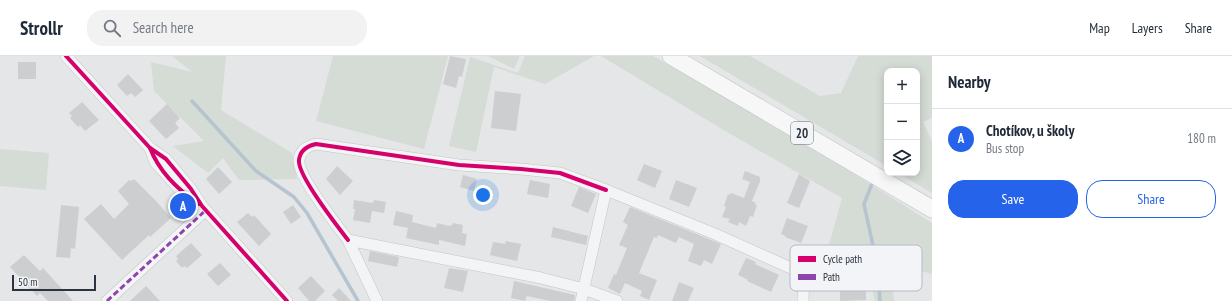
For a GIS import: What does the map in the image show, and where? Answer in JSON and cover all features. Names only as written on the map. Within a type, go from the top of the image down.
[{"type":"main road","name":"20","points":[[671,56],[932,209]]},
{"type":"street","points":[[66,56],[150,148],[155,162],[185,195],[204,208],[287,301]]},
{"type":"street","points":[[377,301],[348,240],[318,199],[301,170],[299,160],[302,153],[310,146],[316,144],[459,165],[560,173],[715,234],[790,268]]},
{"type":"street","points":[[581,301],[606,190]]},
{"type":"street","points":[[106,301],[204,208]]},
{"type":"street","points":[[348,240],[541,278],[584,289],[617,301]]},
{"type":"street","points":[[803,291],[803,301]]},
{"type":"shaded area","points":[[172,56],[226,56],[221,110],[292,153],[297,179],[239,180],[223,158],[208,173],[173,146],[204,141],[154,91],[151,62],[192,72]]},
{"type":"shaded area","points":[[333,56],[448,56],[424,149],[316,121]]},
{"type":"shaded area","points":[[488,56],[520,56],[514,69]]},
{"type":"shaded area","points":[[525,56],[594,56],[545,84],[494,67],[476,152],[449,146],[470,57],[518,73]]},
{"type":"shaded area","points":[[601,56],[653,56],[832,160],[932,223],[932,274],[922,271],[922,245],[829,245],[842,198],[722,129]]},
{"type":"shaded area","points":[[700,56],[750,56],[820,96],[841,93],[858,56],[932,56],[932,118],[923,122],[932,141],[932,193],[903,176],[920,176],[920,68],[884,68],[884,164]]},
{"type":"shaded area","points":[[0,149],[49,153],[46,190],[0,186]]},
{"type":"shaded area","points":[[873,291],[893,291],[894,301],[875,301]]},
{"type":"building","points":[[450,56],[466,59],[462,77],[459,76],[456,88],[443,84]]},
{"type":"building","points":[[18,62],[36,62],[36,79],[18,79]]},
{"type":"building","points":[[128,74],[143,90],[135,97],[131,93],[127,96],[117,85]]},
{"type":"building","points":[[495,91],[521,94],[516,131],[491,128]]},
{"type":"building","points":[[82,102],[99,120],[85,131],[80,125],[78,127],[70,118],[72,116],[69,113]]},
{"type":"building","points":[[167,104],[180,118],[175,123],[179,128],[166,139],[149,121]]},
{"type":"building","points":[[644,164],[662,171],[655,188],[637,180]]},
{"type":"building","points":[[337,166],[353,181],[340,195],[326,179]]},
{"type":"building","points":[[218,167],[232,182],[219,194],[206,179]]},
{"type":"building","points":[[745,171],[760,177],[760,181],[752,201],[756,203],[755,205],[757,205],[753,217],[750,216],[746,226],[739,222],[738,226],[728,222],[730,219],[722,217],[726,207],[724,206],[728,194],[730,195],[731,193],[744,198],[750,182],[742,179]]},
{"type":"building","points":[[799,174],[810,181],[799,208],[787,203]]},
{"type":"building","points":[[463,175],[477,179],[474,191],[460,187]]},
{"type":"building","points":[[134,179],[171,218],[150,237],[149,235],[122,260],[84,219],[101,204],[114,219],[129,204],[118,191],[129,180],[131,181]]},
{"type":"building","points":[[530,180],[550,184],[548,198],[527,194]]},
{"type":"building","points":[[676,180],[697,188],[689,207],[669,199]]},
{"type":"building","points":[[579,187],[596,194],[588,213],[571,206]]},
{"type":"building","points":[[354,200],[373,203],[374,200],[386,202],[384,213],[372,211],[370,223],[353,220],[355,209],[353,209]]},
{"type":"building","points":[[61,205],[79,207],[75,249],[71,248],[70,258],[56,257]]},
{"type":"building","points":[[293,205],[301,217],[291,224],[283,212]]},
{"type":"building","points":[[630,207],[721,244],[712,264],[704,260],[701,266],[688,261],[694,244],[679,237],[676,243],[658,235],[657,238],[654,237],[639,273],[657,280],[649,300],[640,296],[642,291],[625,283],[620,294],[608,288],[614,274],[616,275],[627,248],[619,245],[628,225],[623,222]]},
{"type":"building","points":[[396,211],[413,215],[412,222],[436,228],[437,223],[449,226],[453,223],[463,225],[462,233],[467,234],[465,246],[439,240],[439,245],[406,238],[408,228],[393,225]]},
{"type":"building","points":[[248,213],[252,217],[254,215],[271,234],[259,246],[237,222]]},
{"type":"building","points":[[787,218],[808,226],[801,243],[781,234]]},
{"type":"building","points":[[553,227],[588,236],[586,245],[551,237]]},
{"type":"building","points":[[506,241],[521,244],[517,261],[490,255],[493,242],[505,244]]},
{"type":"building","points":[[191,243],[202,255],[187,268],[184,266],[182,268],[176,261],[178,259],[176,256]]},
{"type":"building","points":[[370,251],[399,257],[397,267],[368,261]]},
{"type":"building","points":[[24,255],[40,271],[43,268],[73,301],[48,301],[40,293],[37,296],[10,267]]},
{"type":"building","points":[[746,258],[756,262],[755,264],[779,275],[771,292],[747,281],[748,280],[738,275]]},
{"type":"building","points":[[220,263],[231,275],[218,286],[207,274]]},
{"type":"building","points":[[449,268],[468,271],[463,292],[444,288]]},
{"type":"building","points":[[311,276],[325,291],[315,301],[309,301],[298,288]]},
{"type":"building","points":[[514,281],[575,295],[574,301],[550,301],[527,296],[525,301],[511,298]]},
{"type":"building","points":[[679,282],[694,288],[688,301],[672,301]]},
{"type":"building","points":[[146,286],[160,301],[130,301]]},
{"type":"building","points":[[339,288],[351,301],[338,301],[332,295]]},
{"type":"building","points":[[840,291],[866,291],[866,300],[840,301]]},
{"type":"waterway","points":[[192,101],[256,171],[294,197],[307,213],[358,301]]},
{"type":"waterway","points":[[873,181],[864,204],[873,245]]},
{"type":"waterway","points":[[879,291],[880,301]]},
{"type":"marked path","points":[[107,301],[206,210]]},
{"type":"cycle path","points":[[66,56],[150,148],[166,159],[191,189],[202,206],[287,301]]},
{"type":"cycle path","points":[[348,240],[319,201],[304,177],[300,167],[299,160],[301,154],[304,149],[313,145],[316,144],[459,165],[560,173],[606,190]]},
{"type":"cycle path","points":[[150,148],[158,164],[170,179],[184,193],[199,204]]},
{"type":"place","name":"Chotíkov, u školy","points":[[183,206]]}]
